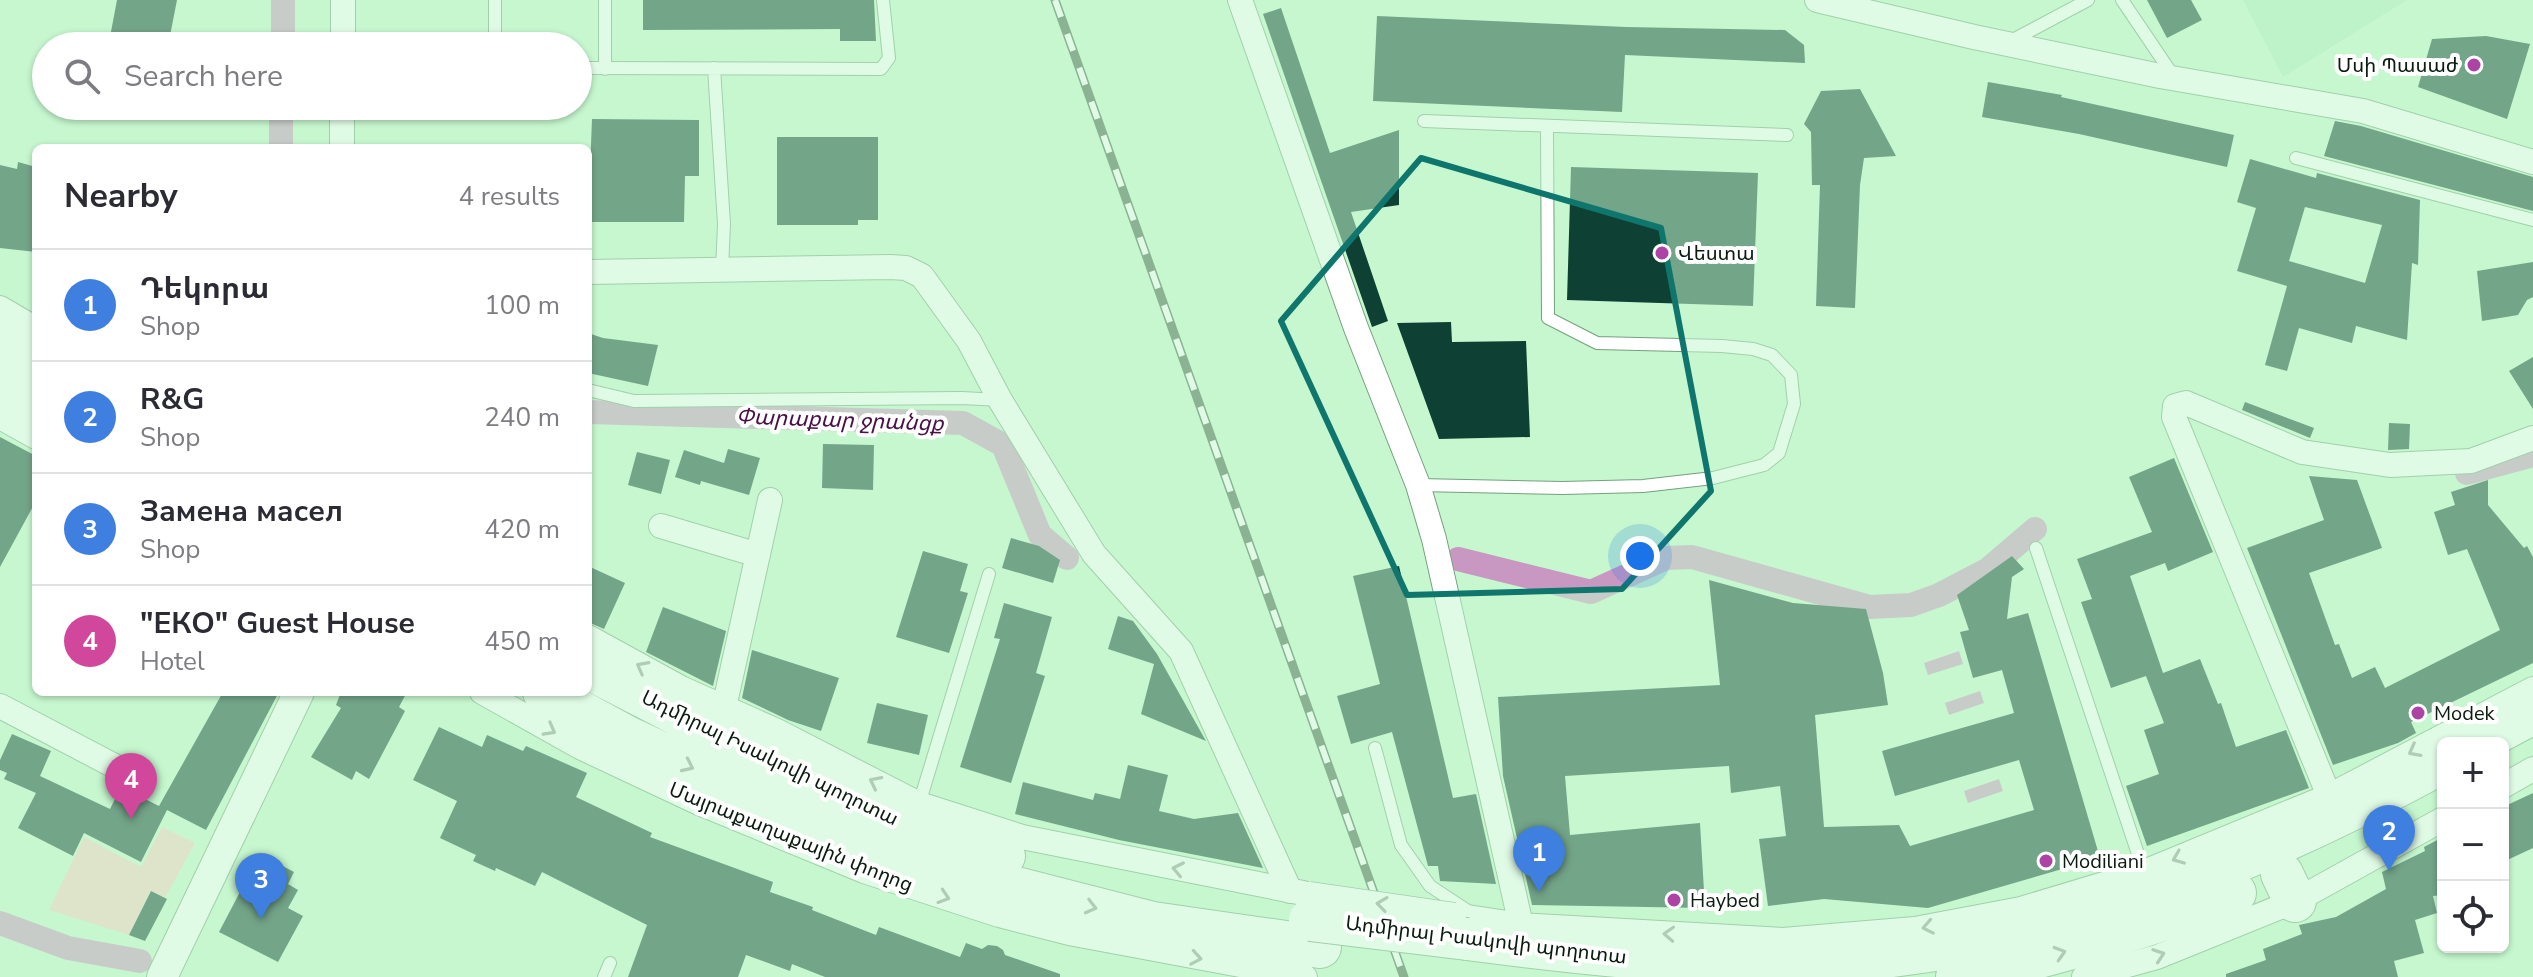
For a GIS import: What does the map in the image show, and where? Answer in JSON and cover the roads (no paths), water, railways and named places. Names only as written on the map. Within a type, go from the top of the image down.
[{"type":"highway","points":[[0,341],[32,359]]},
{"type":"highway","points":[[0,386],[32,405]]},
{"type":"highway","name":"Ադմիրալ Իսակովի պողոտա","points":[[592,670],[721,721],[891,819],[1029,864],[1307,926]]},
{"type":"highway","name":"Ադմիրալ Իսակովի պողոտա","points":[[551,696],[627,737],[749,794],[881,848],[1008,886],[1153,923],[1307,926],[1469,935],[1623,957],[1740,963],[1841,961],[1951,947],[2056,923],[2146,896],[2265,851],[2437,765]]},
{"type":"highway","points":[[2488,737],[2533,713]]},
{"type":"highway","points":[[2509,756],[2533,743]]},
{"type":"highway","points":[[1957,977],[2049,957],[2165,921],[2288,888],[2352,841],[2437,795]]},
{"type":"highway","name":"Ադմիրալ Իսակովի պողոտա","points":[[1469,935],[1535,977]]},
{"type":"street","points":[[343,0],[343,32]]},
{"type":"street","points":[[1240,0],[1356,328],[1418,485],[1434,539],[1521,925]]},
{"type":"street","points":[[1817,0],[2176,79],[2363,111],[2533,162]]},
{"type":"street","points":[[342,120],[342,144]]},
{"type":"street","points":[[592,272],[906,268],[922,276],[969,341],[1000,400],[1094,554],[1181,651],[1307,926]]},
{"type":"street","points":[[0,308],[32,327]]},
{"type":"street","points":[[2329,796],[2174,417],[2175,406],[2186,403],[2302,452],[2390,465],[2471,461],[2533,438]]},
{"type":"street","points":[[0,417],[32,435]]},
{"type":"street","points":[[721,721],[770,500]]},
{"type":"street","points":[[661,526],[758,555]]},
{"type":"street","points":[[592,639],[681,688],[721,721],[919,804],[1307,926],[1469,935],[1521,925],[1783,940],[1915,929],[2021,909],[2144,872],[2329,796],[2533,689]]},
{"type":"street","points":[[162,977],[297,696]]},
{"type":"street","name":"Մայրաքաղաքային փողոց","points":[[489,696],[580,747],[712,808],[864,871],[999,915],[1069,933],[1307,926]]},
{"type":"street","points":[[0,706],[143,781]]},
{"type":"street","points":[[2509,783],[2533,769]]},
{"type":"street","points":[[2084,977],[2157,957],[2288,888],[2437,822]]},
{"type":"lane","points":[[495,0],[495,32]]},
{"type":"lane","points":[[605,0],[605,69]]},
{"type":"lane","points":[[592,69],[881,69],[889,58],[883,0]]},
{"type":"lane","points":[[2007,44],[2088,0]]},
{"type":"lane","points":[[2122,0],[2176,79]]},
{"type":"lane","points":[[714,68],[724,224],[722,270]]},
{"type":"lane","points":[[1424,121],[1787,135]]},
{"type":"lane","points":[[1418,485],[1563,488],[1643,486],[1713,478],[1764,465],[1779,453],[1787,433],[1794,404],[1791,375],[1772,355],[1753,349],[1722,346],[1597,343],[1548,318],[1547,126]]},
{"type":"lane","points":[[2296,158],[2533,220]]},
{"type":"lane","points":[[592,391],[634,401],[1000,400]]},
{"type":"lane","points":[[2036,548],[2144,872]]},
{"type":"lane","points":[[919,804],[989,574]]},
{"type":"lane","points":[[1375,748],[1401,845],[1469,935]]},
{"type":"lane","points":[[604,977],[610,963]]},
{"type":"waterway","name":"Փարաքար ջրանցք","points":[[283,0],[283,32]]},
{"type":"waterway","name":"Փարաքար ջրանցք","points":[[281,120],[281,144]]},
{"type":"waterway","name":"Փարաքար ջրանցք","points":[[592,412],[963,423],[1003,445],[1040,535],[1067,558]]},
{"type":"waterway","points":[[2467,473],[2533,455]]},
{"type":"waterway","name":"Փարաքար ջրանցք","points":[[1458,559],[1591,592],[1666,558],[1692,557],[1870,607],[1911,605],[1939,595],[1987,570],[2035,529]]},
{"type":"waterway","points":[[0,923],[68,948],[140,961]]},
{"type":"railway","points":[[1055,0],[1404,977]]},
{"type":"place","name":"Մսի Պասաժ","points":[[2474,65]]},
{"type":"place","name":"Վեստա","points":[[1662,253]]},
{"type":"place","name":"Modek","points":[[2418,713]]},
{"type":"place","name":"\"ЕКО\" Guest House","points":[[131,819]]},
{"type":"place","name":"Modiliani","points":[[2046,861]]},
{"type":"place","name":"R&G","points":[[2389,871]]},
{"type":"place","name":"Դեկորա","points":[[1539,892]]},
{"type":"place","name":"Haybed","points":[[1674,900]]},
{"type":"place","name":"Замена масел","points":[[261,919]]}]
